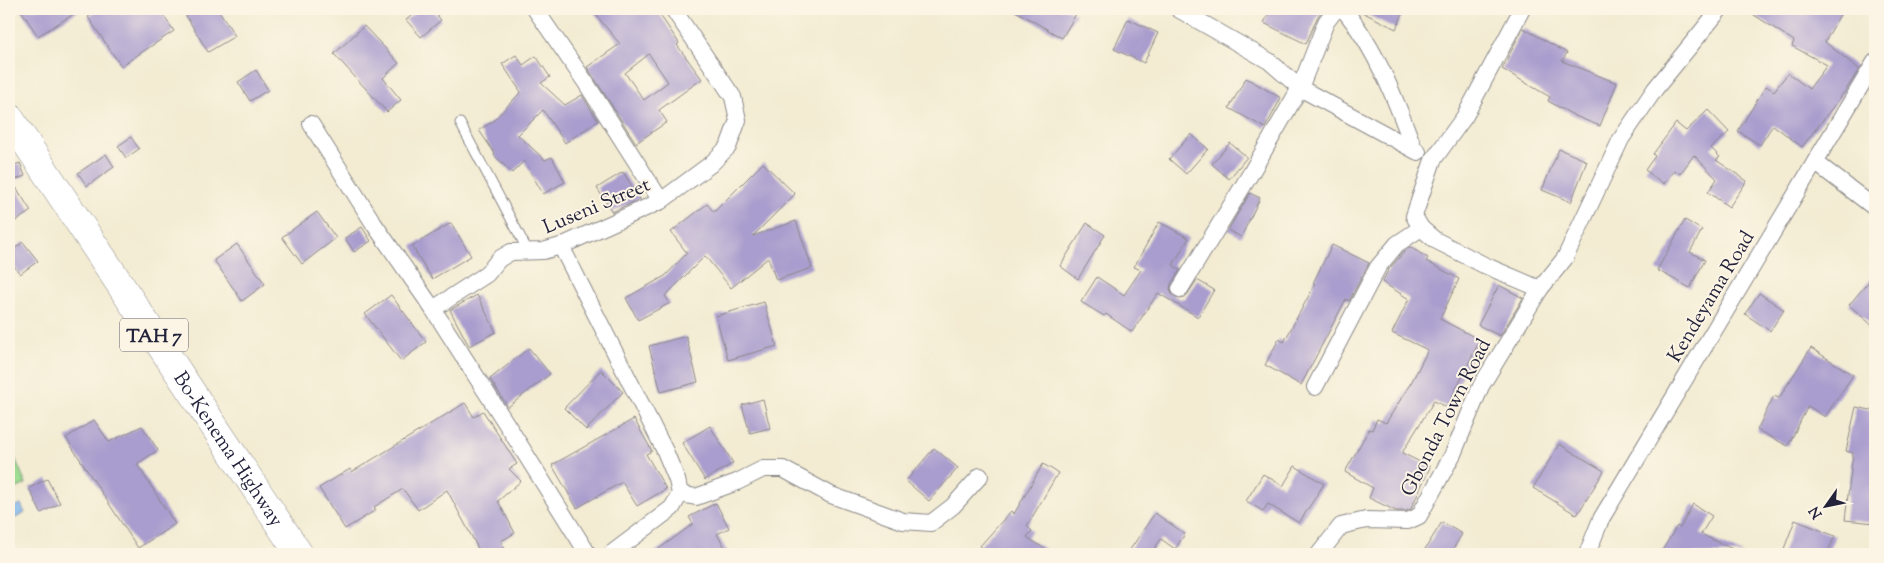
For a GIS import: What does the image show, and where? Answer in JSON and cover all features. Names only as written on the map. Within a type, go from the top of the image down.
[{"type":"highway","name":"Bo-Kenema Highway","points":[[10,122],[299,554]]},
{"type":"street","points":[[535,9],[586,83],[661,202]]},
{"type":"street","name":"Luseni Street","points":[[433,310],[487,274],[498,260],[511,252],[543,251],[561,246],[661,202],[711,164],[728,147],[738,120],[733,97],[673,9]]},
{"type":"street","points":[[1178,9],[1269,61],[1300,88],[1433,160]]},
{"type":"street","points":[[1522,9],[1465,116],[1433,160],[1414,216],[1421,228],[1435,240],[1484,265],[1540,289]]},
{"type":"street","name":"Gbonda Town Road","points":[[1320,554],[1341,526],[1366,520],[1408,522],[1419,516],[1453,454],[1481,386],[1540,289],[1565,258],[1621,139],[1655,89],[1720,9]]},
{"type":"street","points":[[1180,290],[1300,88],[1326,22],[1336,10],[1345,11],[1356,24],[1395,96],[1414,149]]},
{"type":"street","name":"Kendeyama Road","points":[[1587,554],[1601,519],[1875,62]]},
{"type":"street","points":[[311,124],[374,224],[433,310],[506,423],[588,554]]},
{"type":"street","points":[[1815,162],[1875,208]]},
{"type":"street","points":[[1315,386],[1378,267],[1396,244],[1421,228]]},
{"type":"street","points":[[561,246],[665,451],[677,480],[680,494],[672,508],[611,554]]},
{"type":"street","points":[[680,494],[696,496],[737,482],[762,469],[783,469],[831,495],[902,521],[931,523],[953,506],[980,476]]},
{"type":"lane","points":[[460,123],[528,251]]},
{"type":"green space","points":[[9,444],[26,484],[9,492]]},
{"type":"water","points":[[21,504],[25,513],[10,521],[9,526],[9,509]]},
{"type":"building","points":[[20,9],[82,9],[38,36]]},
{"type":"building","points":[[100,9],[159,9],[174,31],[121,66],[88,17]]},
{"type":"building","points":[[194,9],[218,9],[235,36],[208,52],[185,14]]},
{"type":"building","points":[[420,9],[432,9],[441,20],[421,37],[406,20]]},
{"type":"building","points":[[591,9],[656,9],[679,43],[677,45],[702,79],[659,110],[667,122],[636,143],[587,67],[620,44]],"holes":[[[649,54],[668,82],[644,100],[625,73]]]},
{"type":"building","points":[[1012,9],[1067,9],[1076,14],[1062,38]]},
{"type":"building","points":[[1271,9],[1323,9],[1306,44],[1264,23]]},
{"type":"building","points":[[1356,9],[1405,9],[1396,29]]},
{"type":"building","points":[[1745,9],[1843,9],[1825,42],[1859,69],[1846,90],[1802,147],[1773,125],[1760,145],[1738,131],[1766,86],[1774,91],[1788,73],[1809,89],[1827,65],[1792,46],[1794,41]]},
{"type":"building","points":[[1128,19],[1158,33],[1144,63],[1114,49]]},
{"type":"building","points":[[364,26],[399,63],[383,78],[401,100],[387,112],[334,54]]},
{"type":"building","points":[[1523,28],[1567,53],[1562,61],[1617,83],[1600,126],[1575,116],[1548,101],[1550,97],[1502,69]]},
{"type":"building","points":[[516,55],[523,65],[536,56],[550,77],[541,83],[565,105],[582,95],[598,121],[565,143],[543,110],[518,135],[545,160],[552,157],[565,182],[543,194],[524,161],[512,173],[494,155],[479,130],[492,122],[521,92],[502,64]]},
{"type":"building","points":[[256,70],[268,90],[250,101],[238,82]]},
{"type":"building","points":[[1246,78],[1281,98],[1265,128],[1229,108]]},
{"type":"building","points":[[1708,110],[1729,132],[1711,148],[1720,157],[1716,160],[1747,181],[1729,207],[1708,192],[1717,179],[1694,155],[1680,174],[1674,170],[1664,184],[1645,170],[1655,156],[1653,154],[1676,123],[1686,131]]},
{"type":"building","points":[[1191,134],[1208,149],[1186,174],[1169,159]]},
{"type":"building","points":[[131,137],[139,149],[126,158],[118,146]]},
{"type":"building","points":[[1230,143],[1247,157],[1229,179],[1212,164]]},
{"type":"building","points":[[1559,149],[1587,161],[1571,202],[1542,190]]},
{"type":"building","points":[[106,154],[114,167],[87,186],[78,173]]},
{"type":"building","points":[[20,163],[25,176],[12,181],[31,211],[16,221],[9,210],[9,167]]},
{"type":"building","points":[[763,163],[795,194],[753,236],[796,221],[812,268],[776,280],[768,258],[731,288],[705,256],[665,296],[670,303],[638,320],[626,298],[665,276],[687,253],[671,232],[707,204],[714,212]]},
{"type":"building","points":[[623,172],[640,199],[612,212],[597,188]]},
{"type":"building","points":[[1250,193],[1260,198],[1241,237],[1228,230]]},
{"type":"building","points":[[317,212],[336,238],[302,264],[282,237]]},
{"type":"building","points":[[1685,220],[1702,230],[1690,252],[1705,260],[1690,288],[1657,270]]},
{"type":"building","points":[[1159,222],[1189,238],[1173,265],[1180,270],[1171,284],[1172,294],[1179,299],[1185,298],[1197,280],[1214,290],[1198,317],[1158,293],[1132,332],[1106,314],[1104,316],[1081,302],[1097,277],[1124,295],[1141,270],[1134,267]]},
{"type":"building","points":[[451,223],[471,256],[432,279],[412,246]]},
{"type":"building","points":[[1087,223],[1105,235],[1078,279],[1060,266]]},
{"type":"building","points":[[362,227],[371,241],[354,252],[345,238]]},
{"type":"building","points":[[23,242],[38,261],[20,274],[9,259],[9,253]]},
{"type":"building","points":[[237,244],[265,284],[242,301],[214,260]]},
{"type":"building","points":[[1332,245],[1369,263],[1349,301],[1346,299],[1301,385],[1265,365],[1279,339],[1284,342],[1315,284],[1313,283]]},
{"type":"building","points":[[1410,247],[1428,258],[1426,261],[1459,279],[1440,319],[1480,340],[1447,407],[1434,401],[1402,453],[1430,467],[1411,509],[1396,511],[1369,498],[1373,488],[1345,472],[1369,429],[1372,430],[1377,419],[1386,423],[1412,381],[1428,350],[1392,333],[1409,299],[1382,282],[1389,269]]},
{"type":"building","points":[[1875,274],[1875,328],[1849,305]]},
{"type":"building","points":[[1499,285],[1523,298],[1500,336],[1478,325]]},
{"type":"building","points":[[1759,293],[1784,310],[1770,331],[1745,314]]},
{"type":"building","points":[[391,295],[426,342],[401,361],[365,314]]},
{"type":"building","points":[[477,295],[496,332],[469,346],[450,310]]},
{"type":"building","points":[[764,302],[777,346],[728,360],[716,316]]},
{"type":"building","points":[[686,336],[698,382],[661,392],[649,346]]},
{"type":"building","points":[[529,348],[550,374],[508,407],[490,379]]},
{"type":"building","points":[[1811,348],[1853,375],[1825,417],[1808,406],[1788,446],[1757,430],[1774,396],[1779,398]]},
{"type":"building","points":[[601,370],[623,392],[586,430],[564,408]]},
{"type":"building","points":[[763,399],[770,428],[750,433],[742,405]]},
{"type":"building","points":[[465,403],[474,417],[483,411],[517,464],[509,469],[521,481],[498,501],[515,533],[501,541],[507,554],[481,554],[447,490],[418,510],[403,489],[374,507],[376,510],[345,529],[319,488],[350,469],[352,472]]},
{"type":"building","points":[[1856,407],[1875,411],[1875,523],[1845,520],[1853,453],[1846,451]]},
{"type":"building","points":[[634,419],[652,451],[646,454],[666,489],[637,506],[622,482],[577,508],[552,465]]},
{"type":"building","points":[[94,420],[109,442],[142,426],[158,450],[137,464],[175,524],[138,548],[66,438]]},
{"type":"building","points":[[710,426],[733,463],[705,480],[682,443]]},
{"type":"building","points":[[1559,444],[1604,471],[1577,515],[1533,488]]},
{"type":"building","points":[[934,448],[958,468],[929,501],[906,481]]},
{"type":"building","points":[[1043,464],[1058,473],[1027,526],[1032,531],[1027,537],[1052,554],[989,554],[980,546],[1011,511],[1014,514]]},
{"type":"building","points":[[1295,466],[1324,484],[1299,523],[1268,504],[1263,511],[1246,501],[1263,474],[1283,486]]},
{"type":"building","points":[[47,479],[60,503],[41,513],[29,488]]},
{"type":"building","points":[[716,503],[729,528],[717,534],[729,554],[652,554],[693,524],[689,517]]},
{"type":"building","points":[[1693,504],[1712,516],[1701,534],[1743,554],[1660,554],[1677,526],[1680,528]]},
{"type":"building","points":[[1155,513],[1185,534],[1175,549],[1161,539],[1151,554],[1127,554]]},
{"type":"building","points":[[1795,520],[1835,536],[1827,554],[1782,554]]},
{"type":"building","points":[[1442,522],[1462,534],[1450,554],[1422,554]]}]
